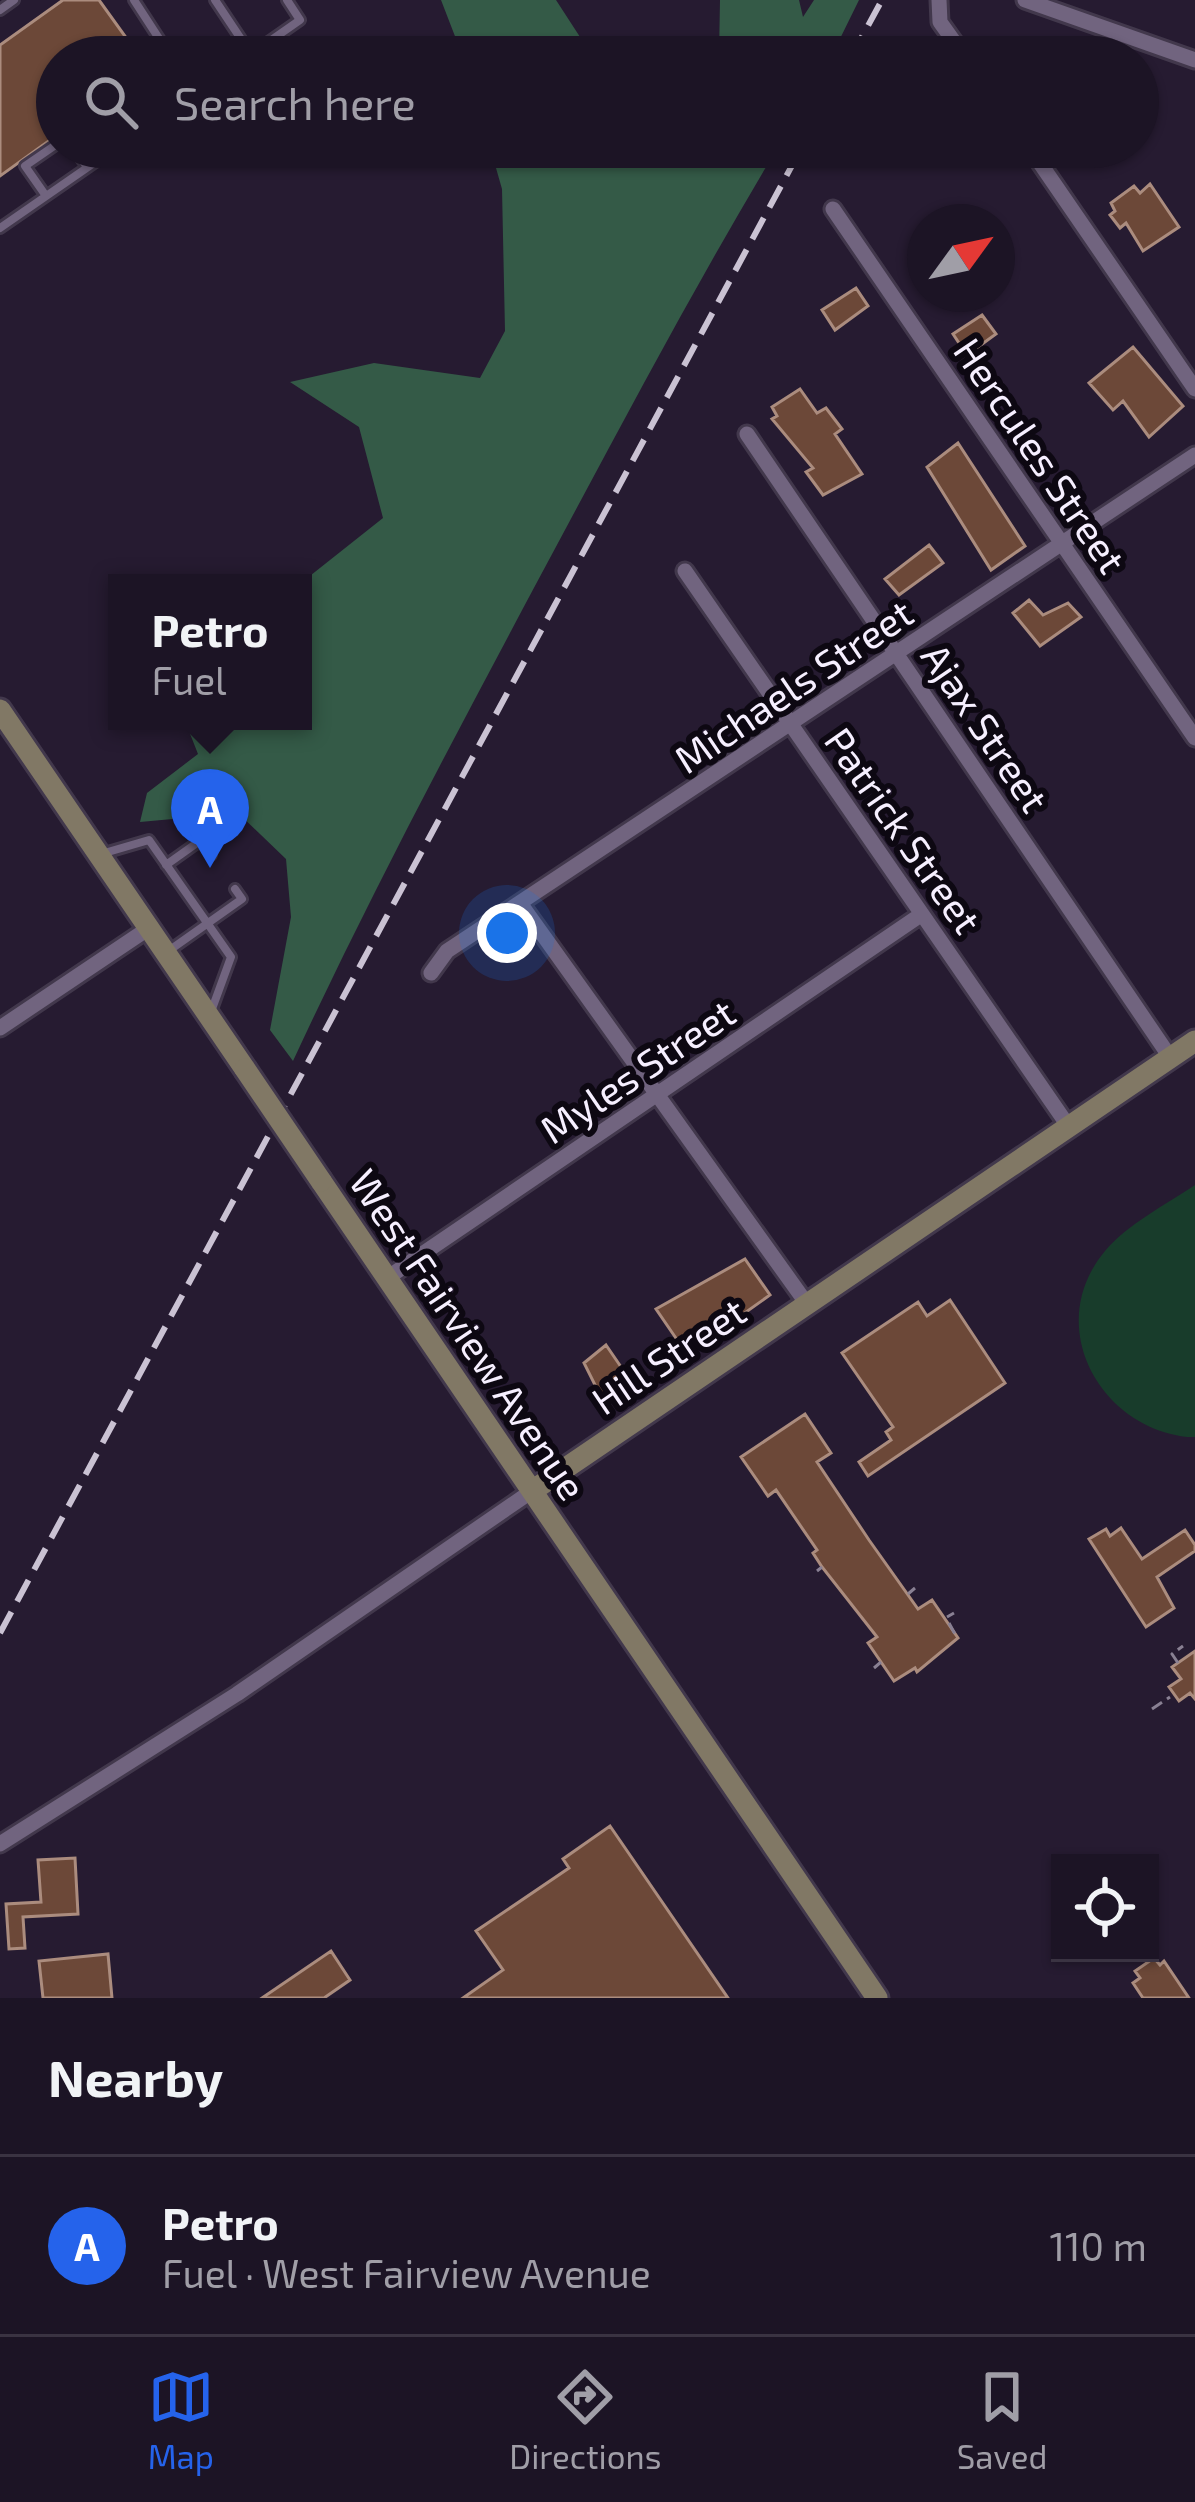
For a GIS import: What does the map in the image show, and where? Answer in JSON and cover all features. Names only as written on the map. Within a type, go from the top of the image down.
[{"type":"main road","name":"West Fairview Avenue","points":[[0,710],[878,1998]]},
{"type":"main road","name":"Hill Street","points":[[532,1491],[1195,1041]]},
{"type":"street","points":[[939,0],[940,22],[950,36]]},
{"type":"street","points":[[1035,1],[1130,36]]},
{"type":"street","points":[[1159,47],[1195,60]]},
{"type":"street","points":[[1042,168],[1195,389]]},
{"type":"street","name":"Hercules Street","points":[[833,209],[1195,738]]},
{"type":"street","name":"Ajax Street","points":[[747,434],[1170,1057]]},
{"type":"street","name":"Michaels Street","points":[[431,973],[447,951],[1195,455]]},
{"type":"street","name":"Patrick Street","points":[[685,571],[1069,1127]]},
{"type":"street","points":[[520,903],[807,1304]]},
{"type":"street","name":"Myles Street","points":[[387,1278],[922,914]]},
{"type":"street","points":[[0,1028],[149,928]]},
{"type":"street","name":"Hill Street","points":[[0,1844],[237,1694],[532,1491]]},
{"type":"lane","points":[[0,10],[14,0]]},
{"type":"lane","points":[[134,0],[157,36]]},
{"type":"lane","points":[[215,0],[237,36]]},
{"type":"lane","points":[[277,36],[300,20],[287,0]]},
{"type":"lane","points":[[36,159],[26,166],[46,196]]},
{"type":"lane","points":[[0,228],[86,168]]},
{"type":"lane","points":[[166,865],[225,823]]},
{"type":"lane","points":[[99,854],[149,839],[231,957],[209,1016]]},
{"type":"lane","points":[[201,840],[212,855]]},
{"type":"lane","points":[[166,953],[242,898],[235,889]]},
{"type":"path","points":[[908,1594],[915,1588]]},
{"type":"path","points":[[954,1612],[948,1620],[956,1636]]},
{"type":"path","points":[[1178,1663],[1172,1654],[1183,1646]]},
{"type":"path","points":[[874,1668],[881,1663]]},
{"type":"path","points":[[1152,1709],[1170,1697]]},
{"type":"green space","points":[[441,0],[556,0],[579,36],[455,36]]},
{"type":"green space","points":[[720,0],[799,0],[803,17],[814,0],[859,0],[841,36],[719,36]]},
{"type":"green space","points":[[496,168],[766,168],[684,309],[505,643],[293,1061],[270,1030],[291,917],[286,859],[238,813],[140,822],[147,793],[198,754],[189,730],[312,730],[312,574],[383,518],[359,427],[290,382],[374,363],[480,378],[505,331],[502,189]]},
{"type":"green space","points":[[1195,1185],[1195,1437],[1187,1437],[1156,1429],[1128,1414],[1106,1393],[1080,1340],[1079,1310],[1087,1280],[1114,1241]]},
{"type":"building","points":[[63,0],[99,0],[125,36],[36,36],[36,150],[0,176],[0,45]]},
{"type":"building","points":[[1150,184],[1179,227],[1143,251],[1126,223],[1120,228],[1110,215],[1115,211],[1111,203],[1134,186],[1140,193]]},
{"type":"building","points":[[856,288],[868,306],[835,330],[822,310]]},
{"type":"building","points":[[982,315],[996,334],[967,355],[953,334]]},
{"type":"building","points":[[1133,347],[1183,406],[1149,437],[1123,401],[1113,410],[1089,383]]},
{"type":"building","points":[[800,389],[817,413],[826,408],[842,429],[835,434],[862,474],[823,495],[806,472],[813,468],[772,419],[777,416],[772,407]]},
{"type":"building","points":[[958,443],[1025,546],[991,570],[927,467]]},
{"type":"building","points":[[929,545],[943,563],[899,595],[885,579]]},
{"type":"building","points":[[1029,600],[1043,615],[1068,603],[1081,617],[1040,646],[1013,613]]},
{"type":"building","points":[[745,1259],[770,1295],[718,1332],[682,1347],[656,1309]]},
{"type":"building","points":[[950,1300],[1005,1383],[868,1476],[859,1462],[891,1440],[886,1432],[893,1427],[842,1353],[918,1302],[927,1316]]},
{"type":"building","points":[[606,1345],[632,1383],[620,1394],[618,1389],[600,1395],[584,1363]]},
{"type":"building","points":[[805,1414],[831,1453],[817,1462],[869,1540],[918,1609],[932,1600],[958,1638],[917,1672],[915,1668],[894,1681],[868,1643],[877,1637],[822,1567],[813,1553],[817,1550],[776,1490],[768,1496],[741,1457]]},
{"type":"building","points":[[1121,1528],[1142,1559],[1185,1530],[1195,1545],[1195,1551],[1157,1577],[1174,1608],[1146,1627],[1089,1539],[1106,1529],[1110,1536]]},
{"type":"building","points":[[1195,1651],[1195,1699],[1190,1693],[1179,1701],[1169,1687],[1181,1679],[1172,1667]]},
{"type":"building","points":[[610,1826],[728,1998],[463,1998],[503,1970],[476,1931],[569,1868],[563,1859]]},
{"type":"building","points":[[75,1858],[78,1914],[23,1917],[25,1948],[9,1949],[6,1904],[41,1902],[38,1860]]},
{"type":"building","points":[[331,1951],[350,1980],[324,1998],[262,1998]]},
{"type":"building","points":[[108,1954],[112,1998],[43,1998],[39,1961]]},
{"type":"building","points":[[1164,1961],[1189,1998],[1143,1998],[1133,1983],[1140,1978],[1135,1971],[1148,1962],[1160,1965]]},
{"type":"railway","points":[[862,36],[882,0]]},
{"type":"railway","points":[[0,1633],[791,168]]},
{"type":"place","name":"Petro","points":[[210,868]]}]
